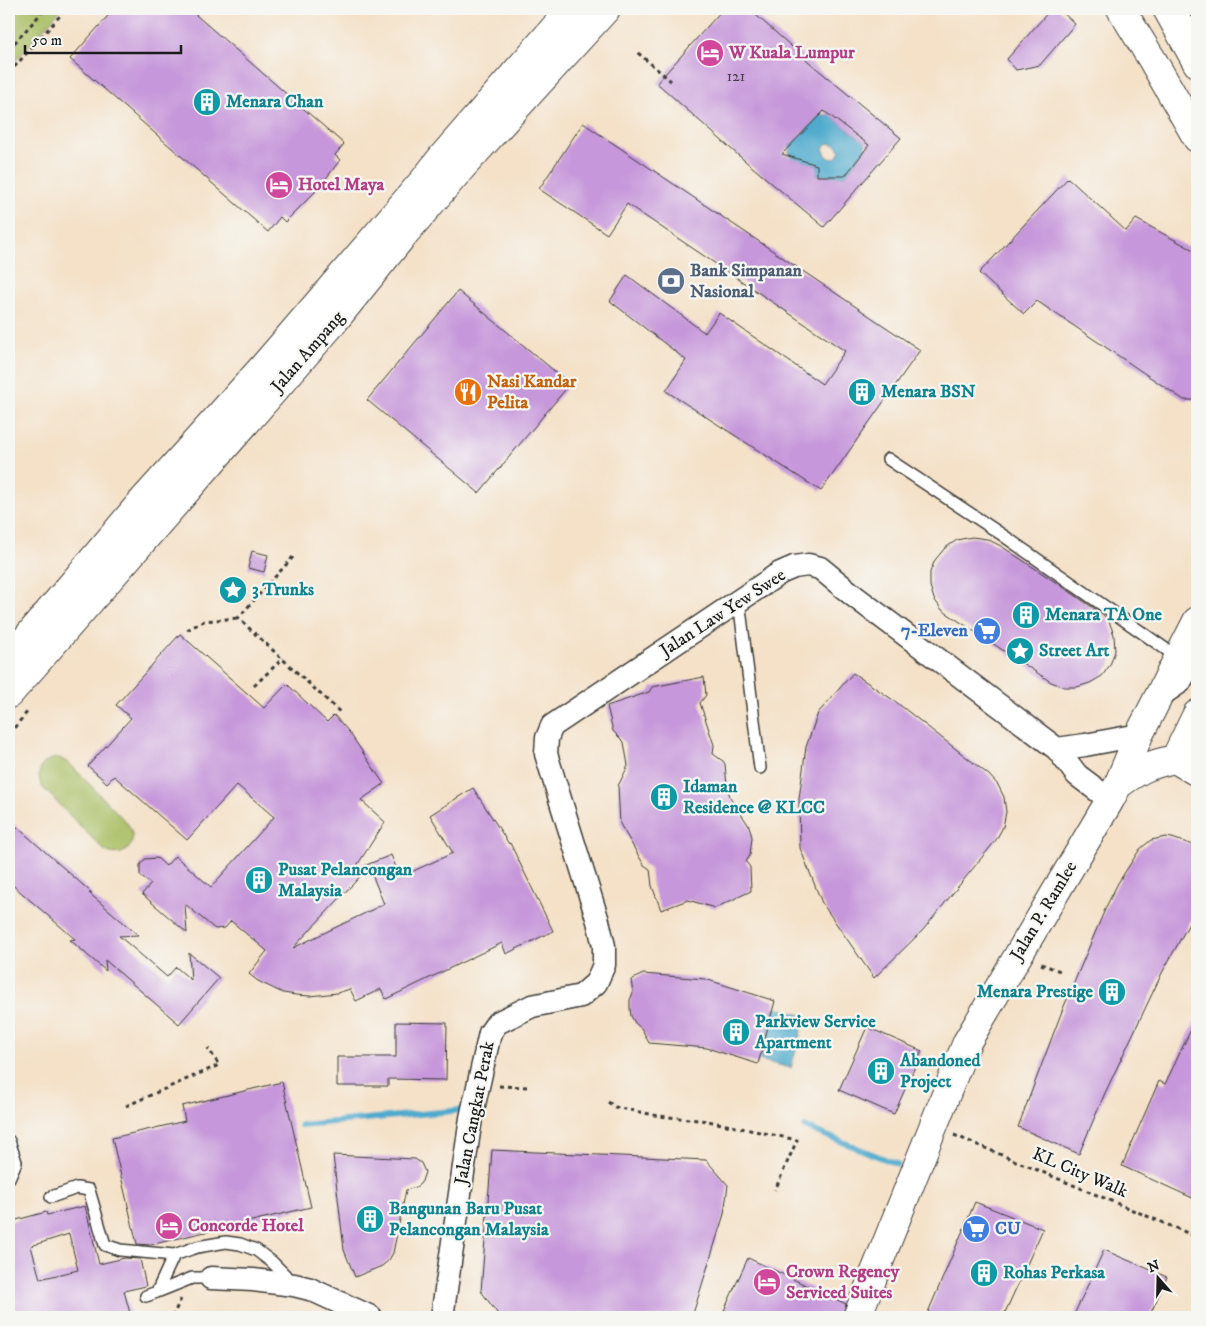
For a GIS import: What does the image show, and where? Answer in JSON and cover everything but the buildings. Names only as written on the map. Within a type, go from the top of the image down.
[{"type":"main road","name":"Jalan Ampang","points":[[9,659],[139,504],[263,366],[571,9]]},
{"type":"main road","name":"Jalan Ampang","points":[[9,694],[331,325],[405,233],[463,166],[606,9]]},
{"type":"main road","points":[[1121,9],[1197,138]]},
{"type":"main road","points":[[1167,9],[1197,63]]},
{"type":"main road","name":"Jalan P. Ramlee","points":[[857,1317],[966,1042],[1114,793],[1153,707],[1188,660],[1197,622]]},
{"type":"main road","points":[[1114,793],[1134,773],[1147,766],[1186,766],[1197,714]]},
{"type":"street","name":"Jalan Law Yew Swee","points":[[598,921],[546,754],[547,738],[552,726],[780,572],[794,567],[808,565],[820,568],[854,596],[1057,748],[1077,774],[1114,793]]},
{"type":"street","points":[[1057,748],[1139,736]]},
{"type":"street","name":"Jalan Cangkat Perak","points":[[442,1317],[471,1118],[490,1033],[497,1023],[532,1006],[581,996],[596,984],[604,965],[604,946],[598,921]]},
{"type":"street","points":[[211,1278],[253,1280],[294,1285],[310,1289],[372,1317]]},
{"type":"lane","points":[[1172,9],[1197,28]]},
{"type":"lane","points":[[888,459],[1004,536],[1166,650],[1188,660]]},
{"type":"lane","points":[[739,601],[760,768]]},
{"type":"lane","points":[[9,1141],[16,1162],[9,1178]]},
{"type":"lane","points":[[51,1197],[77,1188],[89,1190],[105,1245],[120,1250],[174,1255],[197,1247],[226,1242],[240,1244],[256,1250],[272,1262],[294,1285]]},
{"type":"lane","points":[[174,1255],[152,1294],[192,1278],[211,1278]]},
{"type":"path","points":[[9,49],[45,9]]},
{"type":"path","points":[[9,73],[66,9]]},
{"type":"path","points":[[638,53],[671,81]]},
{"type":"path","points":[[187,630],[204,621],[238,618],[293,557]]},
{"type":"path","points":[[238,618],[342,714]]},
{"type":"path","points":[[254,686],[283,658]]},
{"type":"path","points":[[9,734],[24,717]]},
{"type":"path","points":[[1034,961],[1063,972]]},
{"type":"path","points":[[126,1106],[219,1065],[208,1048]]},
{"type":"path","points":[[478,1085],[527,1087]]},
{"type":"path","points":[[608,1102],[615,1107],[659,1116],[708,1121],[797,1140],[774,1190]]},
{"type":"path","name":"KL City Walk","points":[[952,1134],[1197,1237]]},
{"type":"green space","points":[[9,9],[61,9],[9,68]]},
{"type":"green space","points":[[59,758],[69,763],[127,823],[131,830],[132,842],[125,851],[113,853],[105,851],[42,787],[39,776],[41,767],[48,761]]},
{"type":"water","points":[[820,115],[829,115],[865,142],[866,148],[845,176],[817,176],[817,165],[792,158],[789,153],[790,146]],"holes":[[[828,143],[837,145],[840,150],[837,157],[831,159],[826,155],[823,148]]]},
{"type":"water","points":[[774,1007],[805,1016],[791,1068],[759,1060]]},
{"type":"waterway","points":[[301,1125],[463,1110]]},
{"type":"waterway","points":[[805,1127],[897,1164]]},
{"type":"place","name":"W Kuala Lumpur","points":[[710,53]]},
{"type":"place","name":"Menara Chan","points":[[207,102]]},
{"type":"place","name":"Hotel Maya","points":[[279,185]]},
{"type":"place","name":"Bank Simpanan Nasional","points":[[671,281]]},
{"type":"place","name":"Nasi Kandar Pelita","points":[[468,392]]},
{"type":"place","name":"Menara BSN","points":[[862,392]]},
{"type":"place","name":"3 Trunks","points":[[233,590]]},
{"type":"place","name":"Menara TA One","points":[[1026,615]]},
{"type":"place","name":"7-Eleven","points":[[987,631]]},
{"type":"place","name":"Street Art","points":[[1020,651]]},
{"type":"place","name":"Idaman Residence @ KLCC","points":[[664,797]]},
{"type":"place","name":"Pusat Pelancongan Malaysia","points":[[259,880]]},
{"type":"place","name":"Menara Prestige","points":[[1112,992]]},
{"type":"place","name":"Parkview Service Apartment","points":[[736,1032]]},
{"type":"place","name":"Abandoned Project","points":[[881,1071]]},
{"type":"place","name":"Bangunan Baru Pusat Pelancongan Malaysia","points":[[370,1219]]},
{"type":"place","name":"Concorde Hotel","points":[[169,1226]]},
{"type":"place","name":"CU","points":[[976,1229]]},
{"type":"place","name":"Rohas Perkasa","points":[[984,1273]]},
{"type":"place","name":"Crown Regency Serviced Suites","points":[[767,1282]]}]
